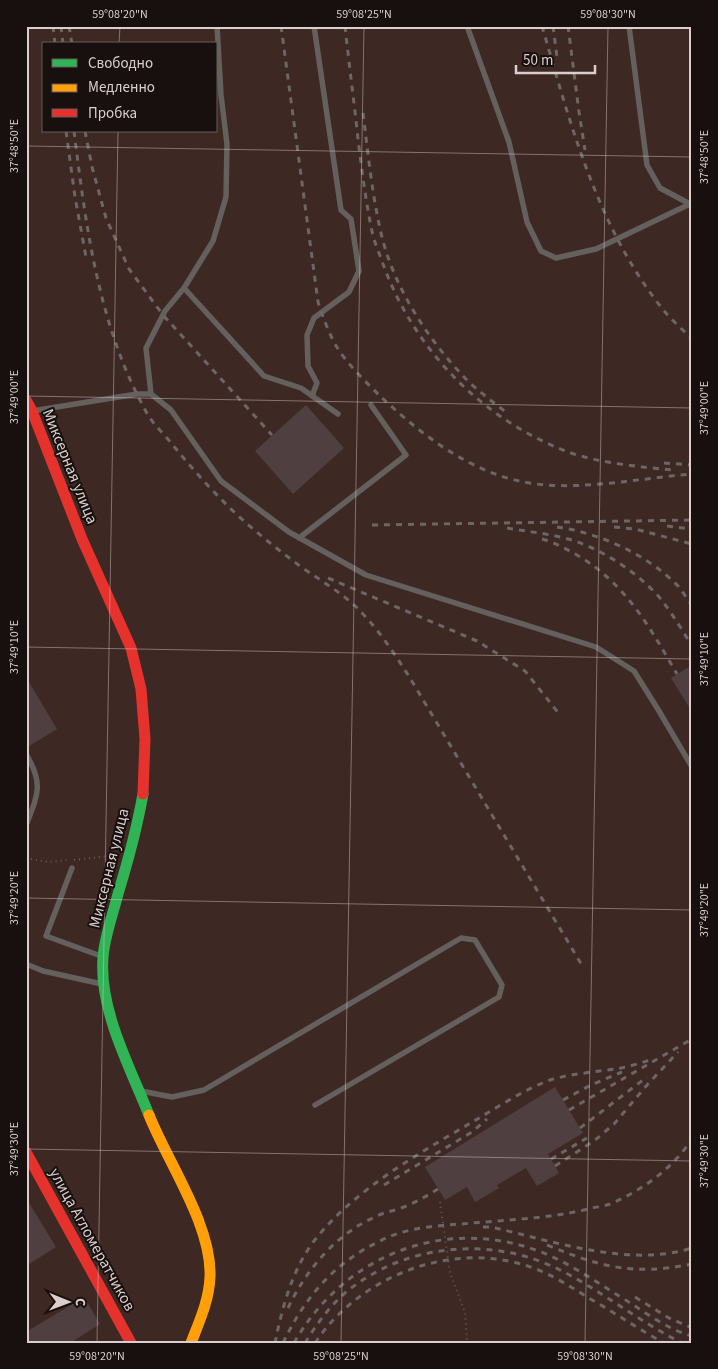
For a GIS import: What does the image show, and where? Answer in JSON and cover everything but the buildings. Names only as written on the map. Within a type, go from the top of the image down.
[{"type":"street","name":"Миксерная улица","points":[[26,400],[82,539],[132,648],[141,689],[145,740],[144,788],[137,829],[113,913],[103,957],[104,984],[112,1022],[152,1123],[197,1217],[208,1248],[210,1277],[206,1304],[191,1343]]},
{"type":"street","name":"улица Агломератчиков","points":[[26,1152],[131,1343]]},
{"type":"lane","points":[[217,26],[218,42]]},
{"type":"lane","points":[[312,396],[317,383],[308,366],[307,335],[314,318],[349,292],[359,271],[352,219],[341,210],[314,26]]},
{"type":"lane","points":[[467,26],[509,142],[527,222],[541,251],[556,258],[596,249],[691,204]]},
{"type":"lane","points":[[629,26],[647,165],[660,188],[691,204]]},
{"type":"lane","points":[[150,394],[146,348],[165,311],[184,288],[213,241],[226,197],[227,144],[221,95],[218,43]]},
{"type":"lane","points":[[184,288],[264,376],[301,388],[338,414]]},
{"type":"lane","points":[[32,411],[137,394],[150,394],[171,410],[221,481],[299,538],[366,575],[596,647],[634,671],[692,767]]},
{"type":"lane","points":[[299,538],[406,455],[370,404]]},
{"type":"lane","points":[[26,754],[36,770],[37,780],[36,798],[26,825]]},
{"type":"lane","points":[[72,868],[46,936],[103,957]]},
{"type":"lane","points":[[139,1090],[172,1097],[204,1090],[461,938],[474,940],[502,985],[499,997],[315,1105]]},
{"type":"lane","points":[[26,964],[43,971],[104,984]]},
{"type":"path","points":[[26,858],[48,862],[118,855],[128,859]]},
{"type":"path","points":[[440,1202],[450,1273],[465,1312],[467,1343]]},
{"type":"shaded area","points":[[26,26],[692,26],[692,1343],[26,1343]]},
{"type":"railway","points":[[53,26],[55,42]]},
{"type":"railway","points":[[61,26],[63,42]]},
{"type":"railway","points":[[69,26],[72,42]]},
{"type":"railway","points":[[281,26],[318,302],[335,344],[356,372],[380,396],[432,440],[471,463],[513,480],[536,484],[575,486],[692,474]]},
{"type":"railway","points":[[345,26],[363,175],[373,236],[396,295],[413,325],[433,353],[455,378],[480,401],[508,421],[537,438],[580,456],[606,462],[673,470]]},
{"type":"railway","points":[[542,26],[576,139],[604,212],[642,280],[665,312],[692,339]]},
{"type":"railway","points":[[553,26],[557,57]]},
{"type":"railway","points":[[568,26],[585,150]]},
{"type":"railway","points":[[363,113],[381,233],[394,273],[403,292],[426,330],[452,364],[476,388],[507,413]]},
{"type":"railway","points":[[66,132],[86,257]]},
{"type":"railway","points":[[74,132],[90,241],[106,313],[117,348],[131,382],[148,415],[198,474],[234,512],[308,572],[349,600],[376,629],[410,678],[583,967]]},
{"type":"railway","points":[[85,132],[92,167],[106,218],[129,269],[163,315],[272,435]]},
{"type":"railway","points":[[664,463],[692,465]]},
{"type":"railway","points":[[372,525],[692,520]]},
{"type":"railway","points":[[667,526],[692,529]]},
{"type":"railway","points":[[557,527],[590,534],[638,555],[678,586],[692,605]]},
{"type":"railway","points":[[614,527],[635,529],[692,544]]},
{"type":"railway","points":[[507,528],[575,541],[621,564],[642,580],[660,598],[692,646]]},
{"type":"railway","points":[[542,539],[577,555],[609,579],[635,607],[677,674]]},
{"type":"railway","points":[[328,578],[477,641],[525,671],[560,715]]},
{"type":"railway","points":[[569,1110],[692,1039]]},
{"type":"railway","points":[[555,1166],[594,1141],[614,1124],[678,1052]]},
{"type":"railway","points":[[275,1343],[289,1290],[306,1252],[330,1222],[368,1189],[431,1146],[540,1084],[577,1074],[621,1068],[650,1060]]},
{"type":"railway","points":[[563,1100],[591,1085],[622,1072]]},
{"type":"railway","points":[[580,1128],[647,1077]]},
{"type":"railway","points":[[384,1185],[472,1132],[487,1119]]},
{"type":"railway","points":[[551,1159],[587,1138]]},
{"type":"railway","points":[[283,1343],[301,1311],[322,1283],[349,1260],[380,1241],[399,1233],[419,1228],[541,1217],[610,1204],[634,1192],[656,1177],[676,1159],[692,1139]]},
{"type":"railway","points":[[288,1308],[313,1267],[347,1233],[378,1215],[408,1205],[438,1189]]},
{"type":"railway","points":[[483,1227],[491,1227],[565,1245],[617,1254],[643,1255],[668,1253],[692,1248]]},
{"type":"railway","points":[[294,1343],[317,1310],[345,1282],[377,1261],[412,1247],[449,1239],[487,1239],[525,1247],[563,1262],[660,1322],[692,1336]]},
{"type":"railway","points":[[547,1245],[584,1259],[618,1267],[652,1269],[692,1264]]},
{"type":"railway","points":[[305,1343],[318,1323],[334,1304],[345,1293],[369,1276],[395,1263],[422,1255],[450,1250],[479,1249],[507,1252],[535,1260],[562,1271],[682,1343]]},
{"type":"railway","points":[[315,1343],[334,1319],[358,1298],[384,1281],[413,1268],[443,1261],[475,1258],[506,1260],[536,1269],[568,1285],[664,1343]]},
{"type":"railway","points":[[635,1297],[669,1318],[692,1328]]},
{"type":"traffic: fast","points":[[143,794],[132,844],[105,942],[103,978],[106,998],[117,1038],[149,1115]]},
{"type":"traffic: slow","points":[[149,1115],[197,1216],[209,1257],[210,1277],[208,1294],[191,1343]]},
{"type":"traffic: jam","points":[[26,400],[82,539],[131,648],[141,689],[145,739],[143,794]]},
{"type":"traffic: jam","points":[[26,1152],[131,1343]]}]
